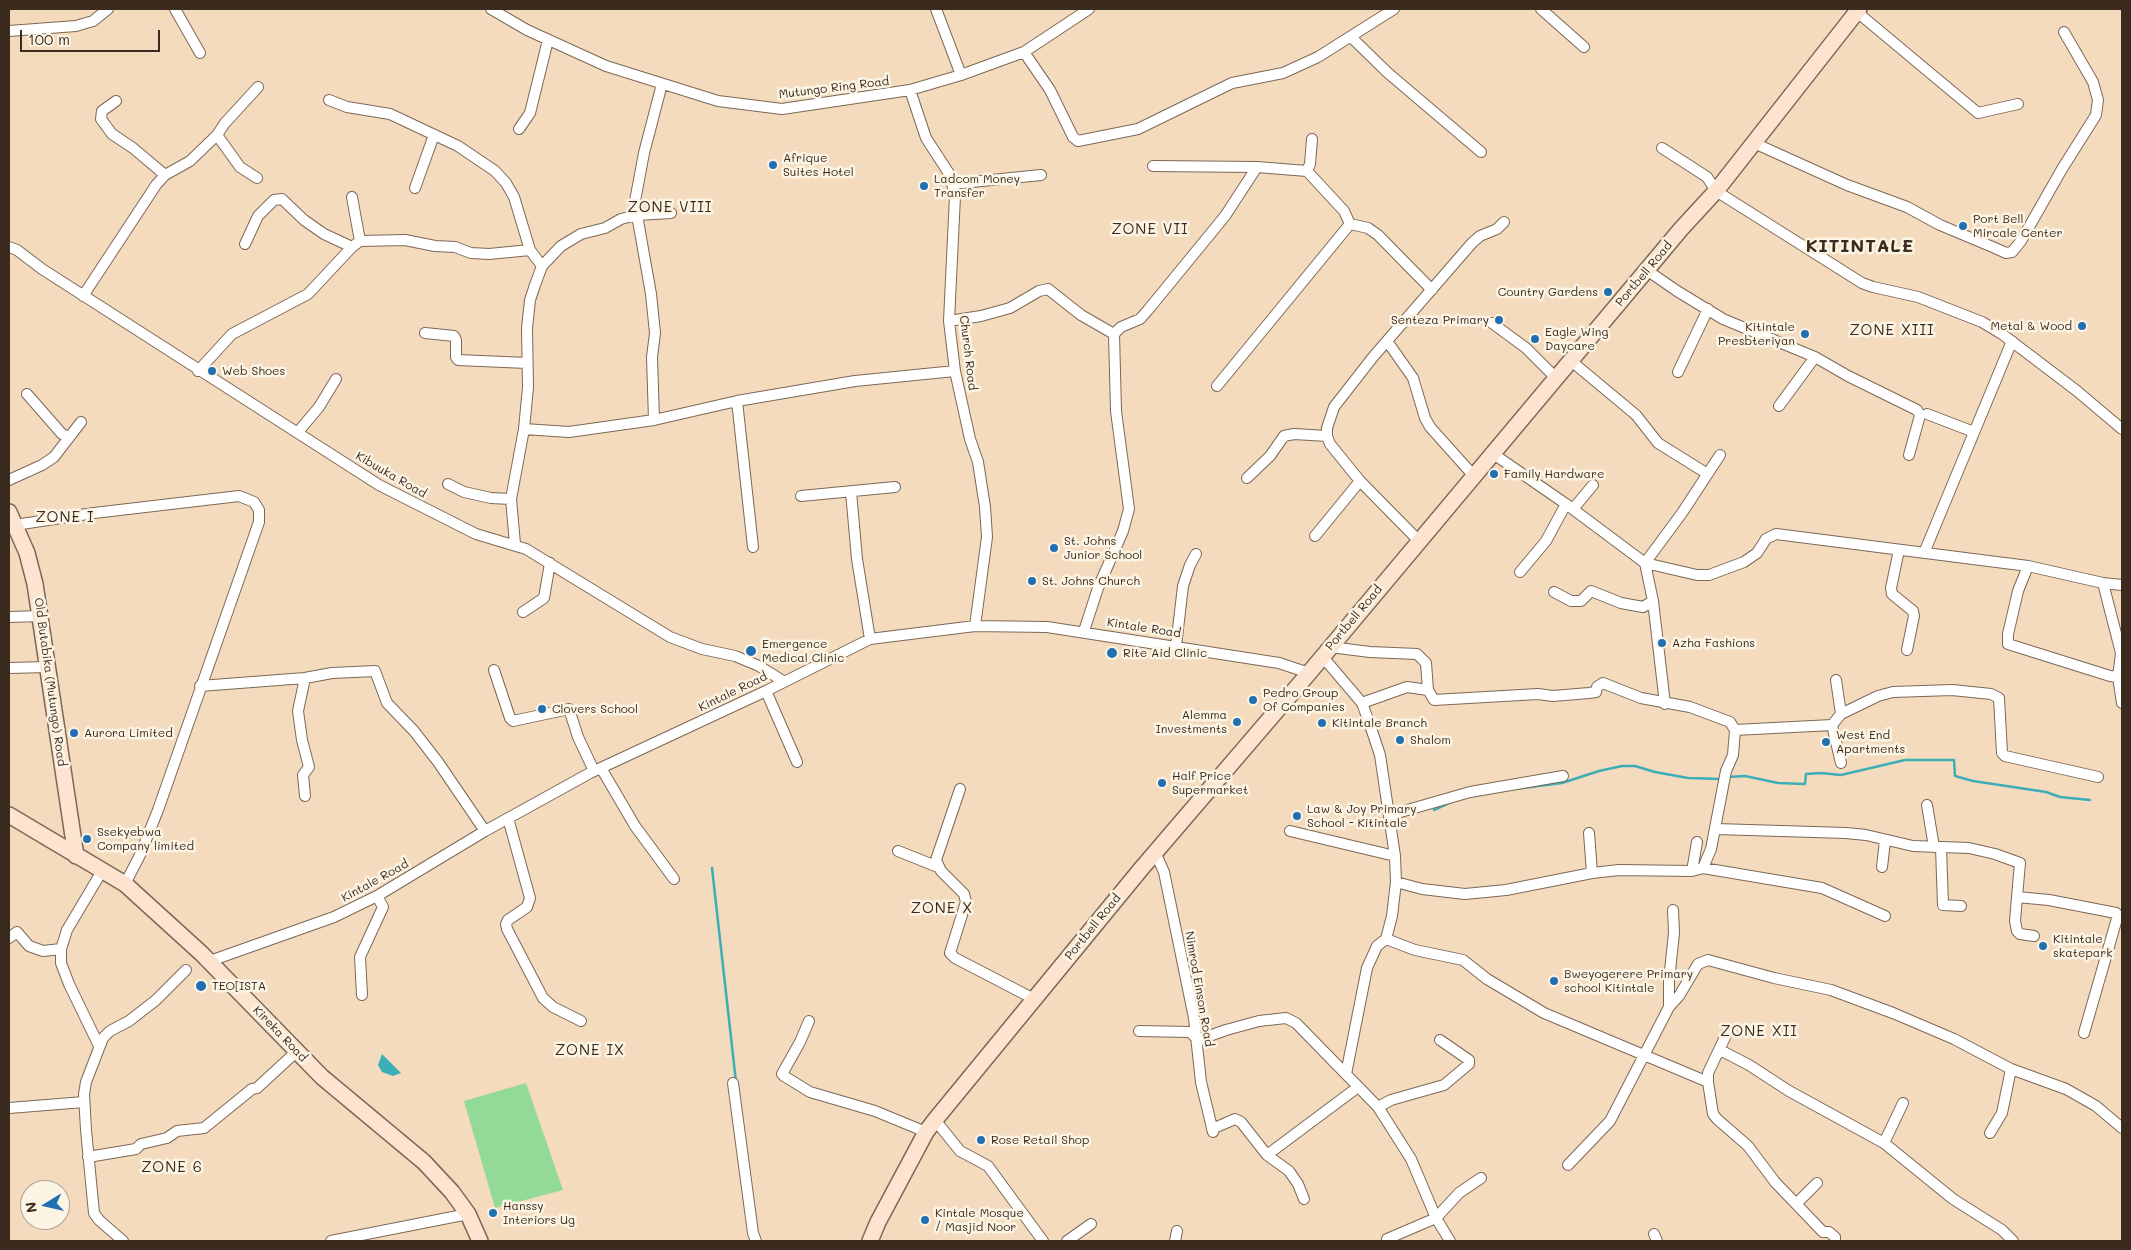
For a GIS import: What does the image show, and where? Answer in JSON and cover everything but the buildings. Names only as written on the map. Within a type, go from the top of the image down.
[{"type":"main road","name":"Portbell Road","points":[[870,1241],[878,1222],[931,1126],[1155,852],[1309,673],[1473,475],[1648,271],[1681,229],[1716,191],[1858,10]]},
{"type":"main road","name":"Old Butabika (Mutungo) Road","points":[[12,518],[27,553],[40,616],[76,856]]},
{"type":"main road","name":"Kireka Road","points":[[9,815],[125,884],[210,961],[322,1077],[424,1162],[452,1192],[468,1214],[480,1241]]},
{"type":"street","points":[[9,31],[76,26],[93,21],[108,9]]},
{"type":"street","points":[[174,9],[200,53]]},
{"type":"street","points":[[936,9],[961,75]]},
{"type":"street","name":"Mutungo Ring Road","points":[[495,10],[548,40],[606,66],[731,104],[782,109],[910,90],[961,75],[1024,52],[1089,9]]},
{"type":"street","points":[[1024,52],[1050,90],[1073,137],[1078,141],[1138,128],[1232,83],[1283,73],[1318,57],[1394,9]]},
{"type":"street","points":[[1541,9],[1584,48]]},
{"type":"street","points":[[1858,10],[1978,113],[2018,104]]},
{"type":"street","points":[[1754,143],[1847,185],[1907,207],[1940,225],[2006,253],[2012,252],[2021,241],[2062,169],[2096,116],[2098,100],[2093,82],[2064,32]]},
{"type":"street","points":[[1351,37],[1388,73],[1481,152]]},
{"type":"street","points":[[518,129],[530,113],[548,40]]},
{"type":"street","points":[[654,420],[652,357],[655,332],[651,294],[634,201],[644,152],[662,84]]},
{"type":"street","points":[[83,296],[164,175],[190,161],[217,135],[258,87]]},
{"type":"street","name":"Church Road","points":[[910,90],[926,138],[950,175],[955,196],[949,321],[955,371],[970,439],[978,462],[985,507],[987,537],[975,626]]},
{"type":"street","points":[[329,100],[347,107],[390,114],[458,146],[495,171],[506,183],[514,197],[530,250],[542,266]]},
{"type":"street","points":[[116,102],[102,111],[101,119],[112,134],[133,148],[164,175]]},
{"type":"street","points":[[217,135],[240,167],[257,178]]},
{"type":"street","points":[[415,188],[434,135]]},
{"type":"street","points":[[1307,171],[1310,164],[1312,139]]},
{"type":"street","points":[[1662,148],[1706,176],[1716,191],[1862,283],[1918,297],[1982,322],[2012,341],[2122,429]]},
{"type":"street","points":[[1153,166],[1257,167],[1307,171],[1344,210],[1350,224]]},
{"type":"street","points":[[1114,334],[1121,328],[1140,319],[1148,310],[1225,216],[1257,167]]},
{"type":"street","points":[[952,184],[1041,175]]},
{"type":"street","points":[[198,371],[232,334],[308,294],[356,244],[352,197]]},
{"type":"street","points":[[245,244],[258,216],[274,200],[282,199],[304,220],[317,229],[356,244],[405,240],[435,246],[454,247],[480,254],[530,250]]},
{"type":"street","points":[[515,544],[511,499],[524,429],[528,386],[528,315],[530,300],[542,266],[561,246],[581,234],[637,215],[672,213]]},
{"type":"street","points":[[1419,540],[1360,481],[1330,444],[1327,428],[1334,406],[1387,342],[1476,240],[1504,222]]},
{"type":"street","points":[[1350,224],[1368,228],[1378,236],[1432,290]]},
{"type":"street","points":[[1217,386],[1350,224]]},
{"type":"street","name":"Kibuuka Road","points":[[9,247],[17,250],[42,269],[198,371],[298,432],[379,485],[476,534],[515,544],[550,563],[670,637],[702,649],[735,656],[759,666],[783,681]]},
{"type":"street","points":[[1648,271],[1723,319],[1755,334],[1815,357],[1848,376],[1917,410],[1920,415],[1909,455]]},
{"type":"street","points":[[949,321],[981,316],[1010,308],[1039,291],[1048,289],[1081,315],[1114,334]]},
{"type":"street","points":[[1678,372],[1708,309]]},
{"type":"street","points":[[1492,323],[1526,348],[1556,378]]},
{"type":"street","points":[[425,333],[454,336],[458,360],[527,363]]},
{"type":"street","points":[[1084,631],[1098,588],[1123,531],[1129,509],[1116,411],[1114,334]]},
{"type":"street","points":[[1924,553],[2012,341]]},
{"type":"street","points":[[1387,342],[1413,378],[1425,418],[1430,427],[1473,475]]},
{"type":"street","points":[[1779,406],[1815,357]]},
{"type":"street","points":[[1570,360],[1636,415],[1658,443],[1706,473]]},
{"type":"street","points":[[524,429],[569,432],[654,420],[737,400],[854,381],[955,371]]},
{"type":"street","points":[[298,432],[319,407],[336,379]]},
{"type":"street","points":[[27,394],[62,434],[69,438]]},
{"type":"street","points":[[737,400],[753,546]]},
{"type":"street","points":[[1927,414],[1974,432]]},
{"type":"street","points":[[9,480],[42,465],[54,457],[81,422]]},
{"type":"street","points":[[1247,478],[1270,456],[1284,436],[1294,434],[1327,436]]},
{"type":"street","points":[[1492,453],[1570,506],[1645,563],[1697,575],[1709,575],[1748,559],[1757,553],[1766,539],[1776,534],[2028,566],[2103,583],[2122,585]]},
{"type":"street","points":[[1665,704],[1654,602],[1645,563],[1682,513],[1706,473],[1720,455]]},
{"type":"street","points":[[1315,536],[1360,481]]},
{"type":"street","points":[[448,484],[464,492],[491,498],[511,499]]},
{"type":"street","points":[[1520,572],[1546,541],[1570,506],[1593,485]]},
{"type":"street","points":[[801,496],[895,487]]},
{"type":"street","points":[[851,492],[857,559],[870,639]]},
{"type":"street","points":[[12,518],[94,513],[239,496],[254,502],[259,510],[259,522],[158,810],[125,884]]},
{"type":"street","points":[[1899,550],[1891,588],[1892,594],[1913,610],[1914,616],[1907,650]]},
{"type":"street","points":[[1176,646],[1183,586],[1196,554]]},
{"type":"street","points":[[524,612],[544,598],[550,563]]},
{"type":"street","points":[[2028,566],[2018,591],[2008,634],[2008,644],[2118,677]]},
{"type":"street","points":[[2103,583],[2121,653],[2118,677],[2122,703]]},
{"type":"street","points":[[1554,592],[1571,601],[1581,601],[1590,591],[1636,606],[1643,607],[1654,602]]},
{"type":"street","points":[[9,617],[40,616]]},
{"type":"street","name":"Kintale Road","points":[[210,961],[334,917],[377,896],[485,831],[597,770],[766,691],[870,639],[975,626],[1047,627],[1084,631],[1279,663],[1309,673]]},
{"type":"street","points":[[1326,652],[1417,654],[1426,663],[1428,690],[1434,700],[1538,694],[1553,696],[1596,692],[1597,687],[1603,683],[1641,698],[1665,704],[1690,707],[1708,712],[1730,722],[1735,730],[1732,755],[1726,771],[1716,830],[1703,868]]},
{"type":"street","points":[[1326,652],[1362,704],[1380,755],[1395,856],[1396,882],[1392,916],[1386,939],[1377,946],[1367,968],[1346,1074]]},
{"type":"street","points":[[9,668],[48,667]]},
{"type":"street","points":[[494,670],[510,718],[513,720],[570,709],[578,737],[597,770],[674,879]]},
{"type":"street","points":[[200,686],[305,678],[332,673],[375,671],[387,704],[414,731],[438,762],[485,831]]},
{"type":"street","points":[[305,678],[298,711],[309,767],[303,775],[305,796]]},
{"type":"street","points":[[1836,680],[1841,714]]},
{"type":"street","points":[[1362,704],[1407,687],[1428,690]]},
{"type":"street","points":[[1735,730],[1832,725],[1841,714],[1878,696],[1893,692],[1952,690],[1995,695],[1999,698],[2002,753],[2005,756],[2098,777]]},
{"type":"street","points":[[766,691],[797,762]]},
{"type":"street","points":[[1832,725],[1841,763]]},
{"type":"street","points":[[1390,815],[1470,792],[1563,776]]},
{"type":"street","points":[[938,867],[936,860],[960,789]]},
{"type":"street","points":[[1927,805],[1937,847],[1943,905],[1962,906]]},
{"type":"street","points":[[508,818],[530,898],[527,907],[508,920],[506,924],[507,929],[543,998],[553,1007],[581,1021]]},
{"type":"street","points":[[1716,830],[1846,833],[1866,835],[1913,846],[1969,848],[1995,854],[2019,862],[2021,866],[2015,921],[2017,931],[2020,934],[2034,936]]},
{"type":"street","points":[[1290,831],[1395,856]]},
{"type":"street","points":[[1589,833],[1592,873]]},
{"type":"street","points":[[1882,866],[1885,840]]},
{"type":"street","points":[[1692,872],[1697,842]]},
{"type":"street","points":[[898,851],[938,867],[964,894],[966,902],[950,953],[955,958],[1034,1000]]},
{"type":"street","name":"Nimrod Einson Road","points":[[1155,852],[1164,872],[1198,1040],[1202,1082],[1212,1130],[1235,1119],[1241,1122],[1267,1155]]},
{"type":"street","points":[[1396,882],[1465,894],[1506,890],[1592,873],[1619,870],[1692,872],[1703,868],[1822,888],[1885,916]]},
{"type":"street","points":[[99,1046],[69,984],[61,963],[61,949],[67,930],[102,871]]},
{"type":"street","points":[[362,995],[360,957],[383,907],[377,896]]},
{"type":"street","points":[[2018,897],[2103,909],[2118,914],[2084,1034]]},
{"type":"street","points":[[1669,1007],[1669,980],[1674,933],[1673,910]]},
{"type":"street","points":[[9,938],[17,932],[29,946],[43,951],[61,949]]},
{"type":"street","points":[[1386,939],[1415,950],[1463,960],[1487,979],[1544,1013],[1708,1082]]},
{"type":"street","points":[[1568,1165],[1610,1121],[1669,1007],[1679,996],[1698,964],[1704,960],[1712,960],[1774,978],[1831,990],[1851,997],[1954,1040],[2011,1070],[2066,1089],[2096,1106],[2122,1128]]},
{"type":"street","points":[[123,1241],[98,1220],[94,1213],[84,1102],[86,1082],[99,1046],[110,1031],[129,1021],[156,1000],[186,970]]},
{"type":"street","points":[[1139,1031],[1190,1032],[1198,1040],[1259,1021],[1286,1018],[1292,1020],[1305,1030],[1378,1107],[1411,1159],[1436,1218],[1450,1241]]},
{"type":"street","points":[[808,1021],[800,1042],[782,1074],[784,1076],[810,1092],[931,1126],[960,1151],[988,1166],[1043,1241]]},
{"type":"street","points":[[1728,1031],[1708,1073],[1714,1114],[1717,1119],[1748,1146],[1775,1182],[1823,1232],[1829,1232],[1835,1237],[1835,1241]]},
{"type":"street","points":[[1378,1107],[1391,1100],[1444,1085],[1469,1064],[1469,1060],[1440,1040]]},
{"type":"street","points":[[1720,1050],[1884,1143],[1953,1198],[2002,1230],[2013,1241]]},
{"type":"street","points":[[88,1157],[136,1149],[140,1144],[167,1138],[177,1131],[204,1128],[252,1089],[257,1088],[296,1052]]},
{"type":"street","points":[[1990,1133],[2002,1113],[2011,1070]]},
{"type":"street","points":[[733,1083],[753,1233],[756,1241]]},
{"type":"street","points":[[1304,1198],[1298,1184],[1289,1171],[1267,1155],[1358,1087]]},
{"type":"street","points":[[9,1108],[84,1102]]},
{"type":"street","points":[[1884,1143],[1903,1103]]},
{"type":"street","points":[[1387,1239],[1436,1218],[1459,1193],[1481,1178]]},
{"type":"street","points":[[1796,1204],[1817,1183]]},
{"type":"street","points":[[331,1241],[468,1214]]},
{"type":"street","points":[[1067,1241],[1091,1224]]},
{"type":"green space","points":[[526,1083],[563,1190],[495,1208],[464,1101]]},
{"type":"water","points":[[382,1054],[401,1073],[393,1076],[382,1072],[378,1065]]},
{"type":"waterway","points":[[1727,777],[1745,776],[1778,783],[1805,784],[1806,774],[1841,775],[1905,760],[1954,760],[1955,776],[1973,781],[2046,792],[2060,797],[2090,800]]},
{"type":"waterway","points":[[1515,789],[1562,783],[1622,766],[1635,766],[1688,778],[1722,779]]},
{"type":"waterway","points":[[1434,810],[1451,802]]},
{"type":"waterway","points":[[712,868],[736,1082]]},
{"type":"place","name":"Afrique Suites Hotel","points":[[773,165]]},
{"type":"place","name":"Ladcom Money Transfer","points":[[924,186]]},
{"type":"place","name":"Port Bell Mircale Center","points":[[1963,226]]},
{"type":"place","name":"Country Gardens","points":[[1608,292]]},
{"type":"place","name":"Senteza Primary","points":[[1499,320]]},
{"type":"place","name":"Metal & Wood","points":[[2082,326]]},
{"type":"place","name":"Kitintale Presbteriyan","points":[[1805,334]]},
{"type":"place","name":"Eagle Wing Daycare","points":[[1535,339]]},
{"type":"place","name":"Web Shoes","points":[[212,371]]},
{"type":"place","name":"Family Hardware","points":[[1494,474]]},
{"type":"place","name":"St. Johns Junior School","points":[[1054,548]]},
{"type":"place","name":"St. Johns Church","points":[[1032,581]]},
{"type":"place","name":"Azha Fashions","points":[[1662,643]]},
{"type":"place","name":"Emergence Medical Clinic","points":[[751,651]]},
{"type":"place","name":"Rite Aid Clinic","points":[[1112,653]]},
{"type":"place","name":"Pedro Group Of Companies","points":[[1253,700]]},
{"type":"place","name":"Clovers School","points":[[542,709]]},
{"type":"place","name":"Alemma Investments","points":[[1237,722]]},
{"type":"place","name":"Kitintale Branch","points":[[1322,723]]},
{"type":"place","name":"Aurora Limited","points":[[74,733]]},
{"type":"place","name":"Shalom","points":[[1400,740]]},
{"type":"place","name":"West End Apartments","points":[[1826,742]]},
{"type":"place","name":"Half Price Supermarket","points":[[1162,783]]},
{"type":"place","name":"Law & Joy Primary School - Kitintale","points":[[1297,816]]},
{"type":"place","name":"Ssekyebwa Company limited","points":[[87,839]]},
{"type":"place","name":"Kitintale skatepark","points":[[2043,946]]},
{"type":"place","name":"Bweyogerere Primary school Kitintale","points":[[1554,981]]},
{"type":"place","name":"TEO[ISTA","points":[[201,986]]},
{"type":"place","name":"Rose Retail Shop","points":[[981,1140]]},
{"type":"place","name":"Hanssy Interiors Ug","points":[[493,1213]]},
{"type":"place","name":"Kintale Mosque / Masjid Noor","points":[[925,1220]]},
{"type":"district","name":"ZONE VIII","points":[[670,207]]},
{"type":"district","name":"ZONE VII","points":[[1150,229]]},
{"type":"district","name":"KITINTALE","points":[[1860,246]]},
{"type":"district","name":"ZONE XIII","points":[[1892,330]]},
{"type":"district","name":"ZONE I","points":[[65,517]]},
{"type":"district","name":"ZONE X","points":[[942,908]]},
{"type":"district","name":"ZONE XII","points":[[1759,1031]]},
{"type":"district","name":"ZONE IX","points":[[590,1050]]},
{"type":"district","name":"ZONE 6","points":[[172,1167]]}]
